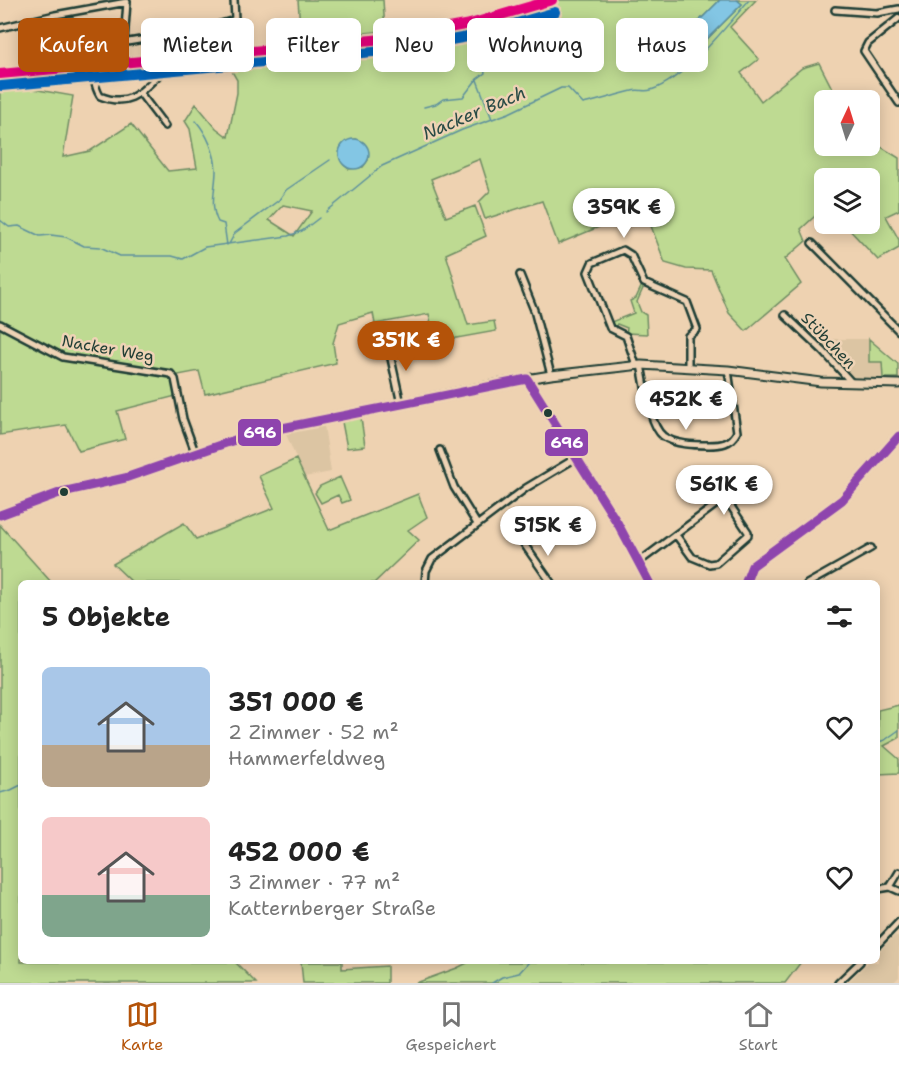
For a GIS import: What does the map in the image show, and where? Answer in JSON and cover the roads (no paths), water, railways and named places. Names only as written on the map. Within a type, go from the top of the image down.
[{"type":"street","points":[[129,41],[178,35],[231,21],[235,18],[234,0]]},
{"type":"street","points":[[0,28],[127,1],[126,18]]},
{"type":"street","points":[[835,10],[877,13],[899,9]]},
{"type":"street","points":[[899,18],[868,43],[864,51],[899,103]]},
{"type":"street","points":[[94,72],[96,89],[100,96],[116,101],[125,101],[140,93],[162,72]]},
{"type":"street","points":[[140,93],[165,126]]},
{"type":"street","points":[[812,243],[899,331]]},
{"type":"street","points":[[688,367],[688,336],[696,329],[687,302],[644,283],[631,255],[623,250],[592,263],[588,272],[610,328],[626,336],[639,365],[651,412],[659,432],[667,438],[691,444],[723,444],[735,436],[737,432],[728,370]]},
{"type":"street","points":[[520,275],[534,310],[551,375]]},
{"type":"street","name":"Stübchen","points":[[785,315],[853,384]]},
{"type":"street","name":"Nacker Weg","points":[[0,324],[63,357],[171,374],[175,379],[183,419],[195,452]]},
{"type":"street","points":[[388,345],[401,404]]},
{"type":"street","points":[[0,515],[62,492],[125,478],[195,452],[270,430],[551,375],[639,365],[728,370],[853,384],[899,384]]},
{"type":"street","points":[[527,379],[620,527],[648,580]]},
{"type":"street","points":[[747,580],[752,566],[842,500],[899,436]]},
{"type":"street","points":[[440,450],[454,487],[477,524]]},
{"type":"street","points":[[425,580],[426,571],[432,559],[526,488],[576,458]]},
{"type":"street","points":[[639,562],[720,501],[728,502],[748,532],[748,535],[720,560],[709,564],[692,557],[676,535]]},
{"type":"street","points":[[524,544],[549,580]]},
{"type":"street","points":[[814,580],[871,548]]},
{"type":"street","points":[[890,887],[899,872]]},
{"type":"street","points":[[880,889],[890,887],[899,891]]},
{"type":"street","points":[[880,942],[899,922]]},
{"type":"street","points":[[838,983],[858,964]]},
{"type":"water","points":[[720,0],[737,0],[742,4],[708,38],[708,18],[702,18]]},
{"type":"water","points":[[354,139],[365,143],[369,154],[365,165],[354,169],[343,165],[339,154],[343,143]]},
{"type":"waterway","name":"Nacker Bach","points":[[326,212],[382,166],[462,130],[509,113],[561,88],[568,88],[583,104],[634,90],[651,90],[664,84],[691,64],[749,0]]},
{"type":"waterway","points":[[424,107],[436,104],[443,99],[463,97],[485,72]]},
{"type":"waterway","points":[[477,80],[492,119]]},
{"type":"waterway","points":[[196,121],[207,137],[214,157],[215,216],[218,222],[224,224],[227,245]]},
{"type":"waterway","points":[[229,244],[235,233],[279,200],[286,190],[330,160]]},
{"type":"waterway","name":"Nacker Bach","points":[[0,220],[9,227],[19,226],[40,236],[66,237],[84,246],[100,247],[120,256],[172,256],[183,259],[205,247],[288,236],[302,231],[319,218]]},
{"type":"waterway","points":[[880,741],[899,730]]},
{"type":"waterway","points":[[0,793],[18,786]]},
{"type":"waterway","points":[[492,983],[502,977],[519,973],[527,964]]}]
